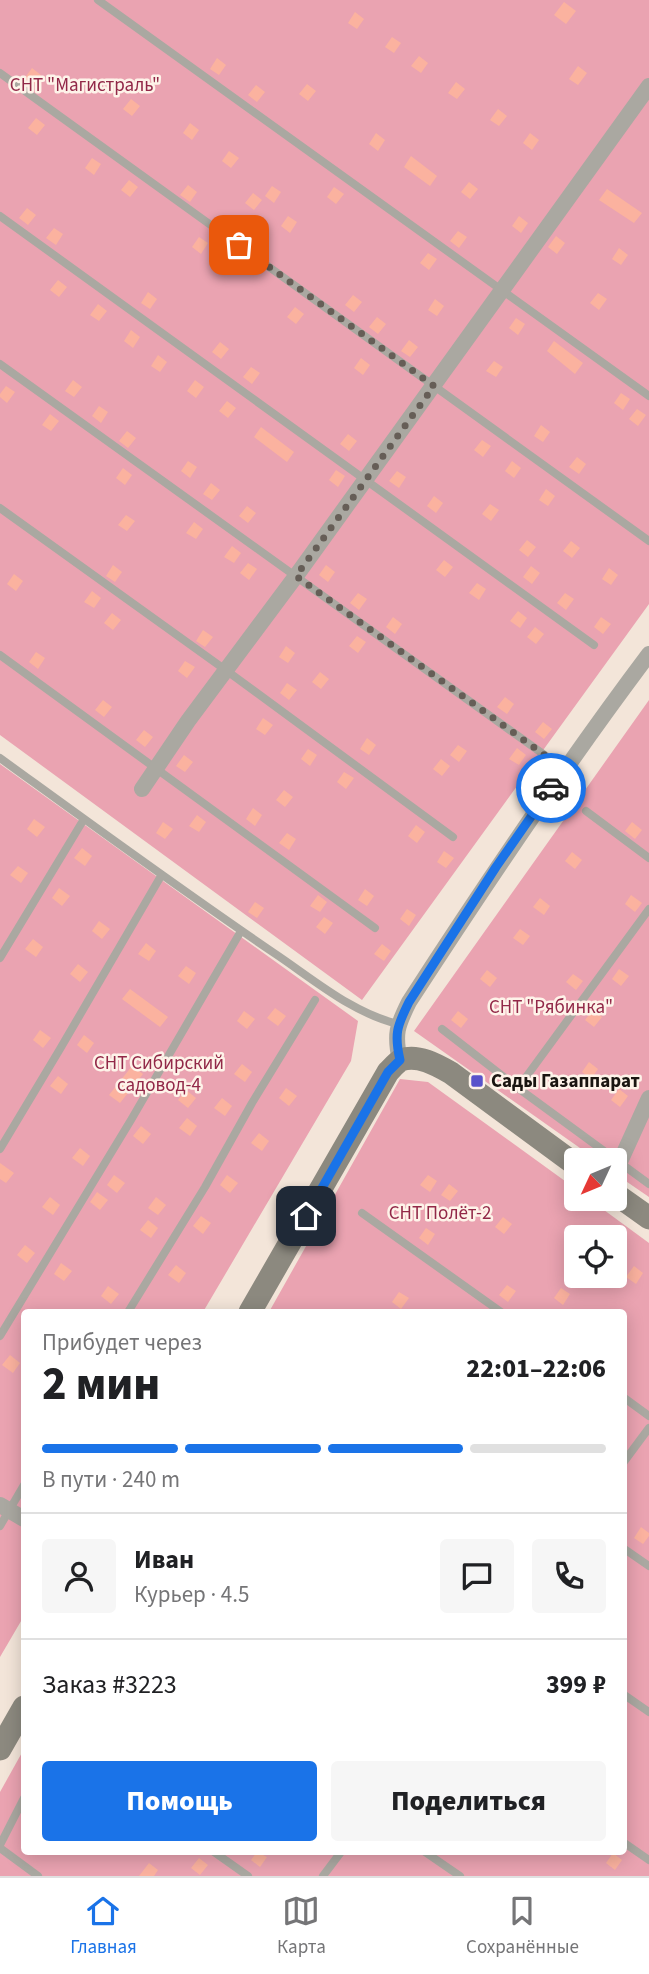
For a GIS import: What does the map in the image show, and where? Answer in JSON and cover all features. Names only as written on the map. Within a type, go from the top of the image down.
[{"type":"street","points":[[142,789],[188,721],[366,480],[649,86]]},
{"type":"street","points":[[400,1060],[396,1044],[398,1024],[409,1002],[496,867],[649,654]]},
{"type":"street","points":[[252,1309],[388,1072],[400,1060],[431,1062],[451,1073],[564,1156]]},
{"type":"street","points":[[626,1148],[649,1098]]},
{"type":"street","points":[[627,1202],[649,1218]]},
{"type":"street","points":[[5,1507],[21,1518]]},
{"type":"street","points":[[0,1749],[21,1712]]},
{"type":"lane","points":[[98,0],[649,396]]},
{"type":"lane","points":[[0,73],[649,541]]},
{"type":"lane","points":[[0,216],[594,645]]},
{"type":"lane","points":[[0,364],[564,769]]},
{"type":"lane","points":[[0,508],[453,837]]},
{"type":"lane","points":[[0,655],[375,928]]},
{"type":"lane","points":[[1,762],[161,876],[370,1016],[398,1024]]},
{"type":"lane","points":[[586,810],[649,858]]},
{"type":"lane","points":[[0,958],[84,820]]},
{"type":"lane","points":[[0,1149],[161,876]]},
{"type":"lane","points":[[518,1088],[649,909]]},
{"type":"lane","points":[[0,1336],[242,931]]},
{"type":"lane","points":[[130,1309],[315,1000]]},
{"type":"lane","points":[[442,1029],[591,1148]]},
{"type":"lane","points":[[627,1174],[649,1184]]},
{"type":"lane","points":[[362,1213],[497,1309]]},
{"type":"lane","points":[[627,1400],[649,1416]]},
{"type":"lane","points":[[627,1458],[649,1428]]},
{"type":"lane","points":[[0,1526],[5,1507],[21,1488]]},
{"type":"lane","points":[[627,1551],[649,1566]]},
{"type":"lane","points":[[627,1697],[649,1712]]},
{"type":"lane","points":[[21,1804],[0,1847],[38,1876]]},
{"type":"lane","points":[[627,1845],[649,1860]]},
{"type":"lane","points":[[218,1855],[248,1876]]},
{"type":"lane","points":[[323,1876],[339,1855]]},
{"type":"lane","points":[[429,1855],[460,1876]]},
{"type":"green space","name":"СНТ \"Магистраль\"","points":[[0,0],[649,0],[649,604],[362,1000],[0,735]]},
{"type":"green space","name":"СНТ \"Рябинка\"","points":[[649,700],[649,1197],[627,1182],[627,1148],[580,1148],[414,1031]]},
{"type":"green space","name":"СНТ Сибирский садовод-4","points":[[0,764],[358,1021],[351,1061],[205,1309],[21,1309],[21,1621],[0,1657]]},
{"type":"green space","name":"СНТ Полёт-2","points":[[400,1079],[428,1082],[564,1180],[564,1211],[605,1211],[624,1225],[564,1225],[564,1288],[627,1288],[627,1227],[649,1243],[649,1876],[0,1876],[0,1792],[21,1754],[21,1855],[627,1855],[627,1309],[271,1309]]},
{"type":"building","points":[[564,2],[576,11],[566,24],[554,15]]},
{"type":"building","points":[[355,12],[364,19],[357,29],[348,23]]},
{"type":"building","points":[[392,37],[401,43],[394,53],[385,47]]},
{"type":"building","points":[[419,56],[428,63],[421,73],[411,66]]},
{"type":"building","points":[[217,58],[226,65],[219,75],[210,69]]},
{"type":"building","points":[[578,66],[587,73],[578,85],[569,79]]},
{"type":"building","points":[[32,68],[41,75],[33,85],[24,79]]},
{"type":"building","points":[[456,82],[465,89],[457,99],[448,93]]},
{"type":"building","points":[[307,84],[316,91],[308,101],[299,94]]},
{"type":"building","points":[[256,85],[265,92],[257,102],[248,95]]},
{"type":"building","points":[[131,99],[140,106],[132,116],[123,109]]},
{"type":"building","points":[[498,109],[507,116],[499,126],[490,120]]},
{"type":"building","points":[[36,118],[45,125],[37,135],[28,128]]},
{"type":"building","points":[[190,123],[199,130],[192,140],[183,133]]},
{"type":"building","points":[[376,133],[385,140],[378,151],[369,144]]},
{"type":"building","points":[[530,133],[539,140],[532,150],[523,143]]},
{"type":"building","points":[[229,151],[239,158],[231,168],[222,161]]},
{"type":"building","points":[[411,156],[437,176],[430,186],[404,167]]},
{"type":"building","points":[[92,158],[101,164],[94,175],[85,168]]},
{"type":"building","points":[[129,180],[138,187],[130,197],[121,190]]},
{"type":"building","points":[[469,182],[478,189],[470,199],[461,192]]},
{"type":"building","points":[[188,185],[197,192],[190,202],[180,195]]},
{"type":"building","points":[[272,186],[281,192],[274,203],[265,196]]},
{"type":"building","points":[[334,187],[344,194],[336,204],[327,197]]},
{"type":"building","points":[[607,189],[642,213],[634,223],[599,200]]},
{"type":"building","points":[[253,193],[262,200],[254,210],[245,203]]},
{"type":"building","points":[[27,208],[36,215],[28,225],[19,218]]},
{"type":"building","points":[[288,216],[297,222],[290,233],[281,226]]},
{"type":"building","points":[[519,216],[528,223],[521,233],[512,226]]},
{"type":"building","points":[[54,228],[63,234],[56,245],[46,238]]},
{"type":"building","points":[[458,231],[467,237],[459,248],[450,241]]},
{"type":"building","points":[[556,236],[565,243],[557,254],[548,247]]},
{"type":"building","points":[[199,237],[208,243],[201,254],[192,247]]},
{"type":"building","points":[[619,248],[628,255],[621,265],[612,259]]},
{"type":"building","points":[[428,253],[437,259],[429,270],[420,263]]},
{"type":"building","points":[[231,257],[241,263],[233,274],[224,267]]},
{"type":"building","points":[[58,280],[67,287],[59,297],[50,290]]},
{"type":"building","points":[[148,292],[157,299],[150,309],[141,303]]},
{"type":"building","points":[[598,293],[607,299],[599,310],[590,303]]},
{"type":"building","points":[[353,295],[362,302],[354,312],[345,305]]},
{"type":"building","points":[[435,299],[444,306],[437,316],[428,310]]},
{"type":"building","points":[[98,304],[107,311],[99,321],[90,315]]},
{"type":"building","points":[[295,307],[304,314],[296,324],[287,317]]},
{"type":"building","points":[[377,317],[386,324],[378,334],[369,327]]},
{"type":"building","points":[[516,318],[525,324],[518,335],[509,328]]},
{"type":"building","points":[[131,330],[140,337],[133,348],[124,341]]},
{"type":"building","points":[[409,340],[418,347],[410,357],[401,351]]},
{"type":"building","points":[[554,341],[583,363],[575,374],[547,351]]},
{"type":"building","points":[[220,342],[229,349],[221,359],[212,352]]},
{"type":"building","points":[[158,355],[167,362],[160,372],[151,366]]},
{"type":"building","points":[[361,358],[370,365],[363,375],[354,368]]},
{"type":"building","points":[[494,361],[503,367],[496,377],[486,371]]},
{"type":"building","points":[[251,367],[260,373],[252,384],[243,377]]},
{"type":"building","points":[[73,380],[82,387],[74,397],[65,391]]},
{"type":"building","points":[[195,380],[204,387],[196,398],[187,391]]},
{"type":"building","points":[[6,386],[15,392],[7,403],[0,397]]},
{"type":"building","points":[[621,393],[630,399],[623,410],[614,403]]},
{"type":"building","points":[[227,401],[236,408],[228,418],[219,411]]},
{"type":"building","points":[[99,406],[108,412],[101,423],[92,416]]},
{"type":"building","points":[[637,409],[646,415],[638,426],[629,419]]},
{"type":"building","points":[[50,414],[59,421],[51,431],[42,425]]},
{"type":"building","points":[[541,425],[550,432],[543,442],[534,436]]},
{"type":"building","points":[[261,427],[294,452],[287,462],[254,437]]},
{"type":"building","points":[[127,431],[136,438],[128,448],[119,441]]},
{"type":"building","points":[[348,434],[357,441],[349,451],[340,444]]},
{"type":"building","points":[[482,440],[491,446],[483,457],[474,450]]},
{"type":"building","points":[[577,457],[586,464],[579,474],[569,467]]},
{"type":"building","points":[[188,461],[197,467],[190,478],[181,471]]},
{"type":"building","points":[[512,461],[521,468],[514,478],[505,471]]},
{"type":"building","points":[[123,468],[132,475],[125,485],[116,478]]},
{"type":"building","points":[[336,470],[345,476],[338,487],[329,480]]},
{"type":"building","points":[[397,471],[406,477],[399,488],[389,481]]},
{"type":"building","points":[[211,483],[220,490],[212,500],[203,494]]},
{"type":"building","points":[[546,489],[555,496],[548,506],[539,500]]},
{"type":"building","points":[[434,496],[443,503],[436,513],[427,506]]},
{"type":"building","points":[[490,504],[499,510],[491,521],[482,514]]},
{"type":"building","points":[[247,506],[256,513],[248,523],[239,516]]},
{"type":"building","points":[[126,515],[135,521],[127,531],[118,525]]},
{"type":"building","points":[[194,522],[203,529],[196,539],[186,533]]},
{"type":"building","points":[[527,540],[536,547],[528,557],[519,550]]},
{"type":"building","points":[[571,541],[580,548],[572,558],[563,551]]},
{"type":"building","points":[[232,546],[241,553],[234,563],[224,557]]},
{"type":"building","points":[[444,560],[453,567],[445,577],[436,570]]},
{"type":"building","points":[[248,563],[257,569],[249,580],[240,573]]},
{"type":"building","points":[[113,565],[122,572],[115,582],[106,576]]},
{"type":"building","points":[[326,565],[335,572],[328,582],[319,575]]},
{"type":"building","points":[[531,566],[540,573],[532,584],[523,577]]},
{"type":"building","points":[[609,568],[618,575],[611,585],[602,579]]},
{"type":"building","points":[[14,574],[23,581],[16,591],[7,584]]},
{"type":"building","points":[[477,583],[486,589],[479,600],[469,593]]},
{"type":"building","points":[[92,591],[101,598],[94,608],[84,602]]},
{"type":"building","points":[[358,593],[367,599],[359,610],[350,603]]},
{"type":"building","points":[[565,593],[574,599],[566,610],[557,603]]},
{"type":"building","points":[[518,611],[527,618],[520,628],[510,621]]},
{"type":"building","points":[[112,613],[121,620],[113,630],[104,623]]},
{"type":"building","points":[[393,617],[402,624],[395,634],[386,627]]},
{"type":"building","points":[[601,617],[611,624],[603,634],[594,627]]},
{"type":"building","points":[[535,627],[544,634],[536,644],[527,637]]},
{"type":"building","points":[[203,630],[213,637],[205,647],[196,641]]},
{"type":"building","points":[[357,636],[366,642],[358,653],[349,646]]},
{"type":"building","points":[[286,646],[295,653],[288,663],[279,657]]},
{"type":"building","points":[[36,652],[45,658],[38,669],[29,662]]},
{"type":"building","points":[[185,661],[195,667],[187,678],[178,671]]},
{"type":"building","points":[[320,672],[329,679],[321,689],[312,682]]},
{"type":"building","points":[[287,683],[297,690],[289,700],[280,693]]},
{"type":"building","points":[[505,697],[514,704],[507,714],[497,707]]},
{"type":"building","points":[[103,700],[112,707],[104,717],[95,710]]},
{"type":"building","points":[[263,718],[273,725],[265,735],[256,729]]},
{"type":"building","points":[[543,722],[552,729],[544,739],[535,732]]},
{"type":"building","points":[[144,730],[153,737],[145,747],[136,740]]},
{"type":"building","points":[[367,738],[376,745],[369,755],[360,749]]},
{"type":"building","points":[[458,745],[467,751],[459,762],[450,755]]},
{"type":"building","points":[[517,748],[526,755],[519,765],[509,759]]},
{"type":"building","points":[[308,749],[317,755],[310,766],[301,759]]},
{"type":"building","points":[[184,755],[193,762],[185,772],[176,766]]},
{"type":"building","points":[[441,759],[450,766],[442,776],[433,769]]},
{"type":"building","points":[[344,772],[354,778],[346,789],[337,782]]},
{"type":"building","points":[[284,790],[293,797],[285,807],[276,800]]},
{"type":"building","points":[[253,808],[262,815],[255,826],[246,819]]},
{"type":"building","points":[[197,815],[206,822],[199,832],[189,826]]},
{"type":"building","points":[[34,819],[45,827],[37,837],[27,829]]},
{"type":"building","points":[[163,822],[173,829],[165,839],[156,833]]},
{"type":"building","points":[[632,822],[642,830],[635,839],[625,831]]},
{"type":"building","points":[[416,825],[425,832],[417,843],[408,836]]},
{"type":"building","points":[[287,833],[296,839],[289,850],[279,843]]},
{"type":"building","points":[[82,848],[92,856],[85,866],[74,858]]},
{"type":"building","points":[[444,851],[454,858],[446,868],[437,862]]},
{"type":"building","points":[[572,852],[582,860],[575,869],[565,861]]},
{"type":"building","points":[[18,866],[28,873],[21,883],[10,875]]},
{"type":"building","points":[[59,888],[70,896],[62,906],[52,898]]},
{"type":"building","points":[[365,889],[374,896],[367,906],[358,900]]},
{"type":"building","points":[[318,895],[327,902],[320,912],[310,906]]},
{"type":"building","points":[[631,895],[642,903],[635,912],[625,904]]},
{"type":"building","points":[[540,898],[550,906],[544,915],[533,907]]},
{"type":"building","points":[[255,902],[264,908],[257,918],[248,912]]},
{"type":"building","points":[[407,909],[416,915],[409,926],[400,919]]},
{"type":"building","points":[[324,917],[333,923],[325,934],[316,927]]},
{"type":"building","points":[[99,921],[110,929],[102,939],[92,931]]},
{"type":"building","points":[[520,929],[530,936],[523,945],[513,938]]},
{"type":"building","points":[[33,939],[43,947],[36,957],[25,949]]},
{"type":"building","points":[[146,943],[156,951],[149,961],[138,954]]},
{"type":"building","points":[[382,944],[391,951],[384,961],[374,954]]},
{"type":"building","points":[[78,964],[88,972],[80,982],[70,974]]},
{"type":"building","points":[[186,966],[196,973],[189,984],[178,976]]},
{"type":"building","points":[[619,969],[629,976],[621,986],[612,979]]},
{"type":"building","points":[[487,970],[497,978],[490,987],[480,979]]},
{"type":"building","points":[[573,974],[583,981],[576,990],[566,982]]},
{"type":"building","points":[[130,989],[168,1017],[160,1027],[122,999]]},
{"type":"building","points":[[275,1008],[286,1016],[278,1026],[267,1018]]},
{"type":"building","points":[[593,1010],[602,1017],[594,1027],[585,1020]]},
{"type":"building","points":[[244,1011],[255,1019],[247,1029],[237,1021]]},
{"type":"building","points":[[458,1011],[468,1019],[461,1028],[451,1020]]},
{"type":"building","points":[[40,1030],[51,1038],[43,1048],[33,1040]]},
{"type":"building","points":[[84,1035],[94,1043],[87,1053],[77,1045]]},
{"type":"building","points":[[589,1062],[598,1069],[591,1079],[582,1072]]},
{"type":"building","points":[[242,1064],[252,1072],[245,1082],[234,1074]]},
{"type":"building","points":[[132,1066],[143,1074],[120,1103],[109,1095]]},
{"type":"building","points":[[58,1076],[68,1084],[61,1094],[50,1086]]},
{"type":"building","points":[[286,1088],[297,1096],[289,1106],[279,1098]]},
{"type":"building","points":[[619,1089],[628,1096],[620,1107],[611,1100]]},
{"type":"building","points":[[186,1090],[196,1098],[188,1108],[178,1100]]},
{"type":"building","points":[[222,1098],[232,1106],[225,1116],[214,1108]]},
{"type":"building","points":[[187,1118],[197,1126],[190,1136],[179,1128]]},
{"type":"building","points":[[141,1126],[151,1134],[143,1144],[133,1136]]},
{"type":"building","points":[[259,1133],[269,1141],[262,1151],[251,1143]]},
{"type":"building","points":[[80,1148],[90,1156],[83,1166],[72,1158]]},
{"type":"building","points":[[0,1163],[14,1173],[6,1183],[0,1179]]},
{"type":"building","points":[[114,1175],[125,1183],[117,1193],[107,1185]]},
{"type":"building","points":[[227,1175],[238,1183],[230,1193],[220,1185]]},
{"type":"building","points":[[428,1175],[437,1181],[430,1192],[420,1185]]},
{"type":"building","points":[[449,1184],[458,1191],[450,1201],[441,1195]]},
{"type":"building","points":[[97,1192],[108,1200],[100,1210],[90,1202]]},
{"type":"building","points":[[50,1197],[60,1205],[53,1215],[42,1207]]},
{"type":"building","points":[[156,1197],[166,1205],[158,1215],[148,1208]]},
{"type":"building","points":[[201,1216],[211,1223],[203,1234],[193,1226]]},
{"type":"building","points":[[503,1217],[512,1224],[504,1234],[495,1227]]},
{"type":"building","points":[[148,1220],[158,1228],[151,1238],[140,1230]]},
{"type":"building","points":[[426,1228],[435,1234],[428,1245],[419,1238]]},
{"type":"building","points":[[25,1245],[35,1253],[27,1263],[17,1255]]},
{"type":"building","points":[[61,1263],[72,1271],[64,1281],[54,1274]]},
{"type":"building","points":[[176,1265],[186,1273],[179,1283],[168,1275]]},
{"type":"building","points":[[634,1266],[643,1273],[636,1284],[627,1276]]},
{"type":"building","points":[[507,1285],[516,1291],[508,1302],[499,1295]]},
{"type":"building","points":[[108,1286],[119,1294],[111,1304],[101,1296]]},
{"type":"building","points":[[561,1288],[570,1294],[563,1305],[554,1298]]},
{"type":"building","points":[[399,1292],[409,1298],[401,1309],[392,1302]]},
{"type":"building","points":[[10,1355],[20,1363],[13,1373],[2,1365]]},
{"type":"building","points":[[641,1527],[649,1533],[643,1544],[634,1538]]},
{"type":"building","points":[[255,1855],[267,1857],[260,1867],[251,1860]]},
{"type":"building","points":[[612,1855],[622,1860],[615,1870],[606,1863]]},
{"type":"building","points":[[199,1858],[208,1865],[200,1875],[191,1868]]},
{"type":"building","points":[[149,1863],[158,1870],[154,1876],[139,1876]]},
{"type":"way so far","points":[[239,245],[434,386],[296,576],[564,769],[551,788]]},
{"type":"place","name":"Сады Газаппарат","points":[[477,1081]]},
{"type":"route","points":[[306,1216],[388,1072],[400,1060],[396,1044],[398,1024],[409,1002],[496,867],[551,788]]}]
